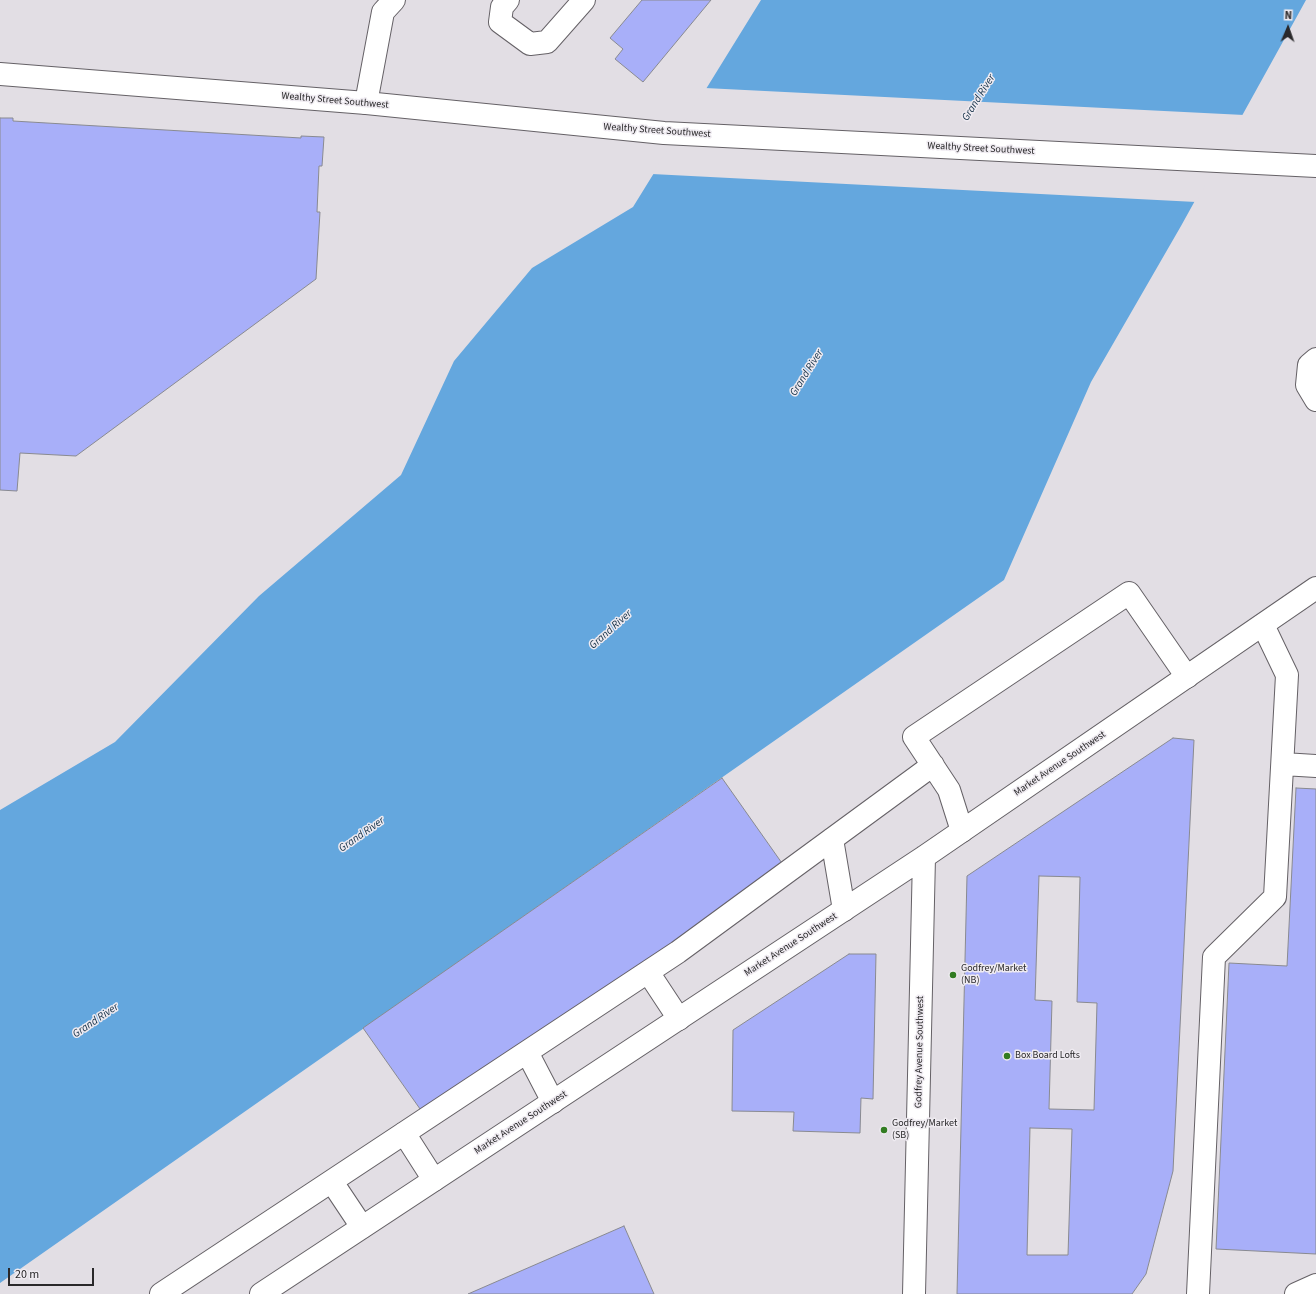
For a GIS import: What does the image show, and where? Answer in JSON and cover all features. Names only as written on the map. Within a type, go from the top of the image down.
[{"type":"main road","points":[[366,103],[383,12],[394,0]]},
{"type":"main road","points":[[508,0],[502,7],[500,22],[530,44],[547,42],[584,0]]},
{"type":"main road","name":"Wealthy Street Southwest","points":[[0,74],[366,103],[664,133],[1316,166]]},
{"type":"main road","points":[[1316,359],[1309,365],[1307,385],[1316,400]]},
{"type":"main road","name":"Market Avenue Southwest","points":[[261,1294],[924,857],[1316,588]]},
{"type":"main road","points":[[962,831],[949,790],[914,737],[1130,593],[1187,677]]},
{"type":"main road","points":[[1198,1294],[1214,958],[1274,897],[1283,764],[1287,675],[1263,625]]},
{"type":"main road","points":[[1283,764],[1316,766]]},
{"type":"main road","points":[[161,1294],[678,952],[933,765]]},
{"type":"main road","points":[[832,839],[844,910]]},
{"type":"main road","name":"Godfrey Avenue Southwest","points":[[914,1294],[924,857]]},
{"type":"main road","points":[[648,972],[679,1019]]},
{"type":"main road","points":[[527,1052],[553,1102]]},
{"type":"main road","points":[[404,1134],[434,1180]]},
{"type":"main road","points":[[332,1182],[362,1228]]},
{"type":"main road","points":[[1296,1294],[1316,1285]]},
{"type":"water","name":"Grand River","points":[[761,0],[1306,0],[1181,226],[1091,382],[1004,580],[0,1283],[0,810],[115,742],[259,596],[401,475],[454,361],[532,268],[633,207]]},
{"type":"pier","points":[[705,88],[1244,115],[1196,202],[652,174]]},
{"type":"building","points":[[642,0],[711,0],[643,82],[615,59],[623,49],[610,38]]},
{"type":"building","points":[[0,118],[13,118],[13,121],[301,138],[301,136],[324,137],[322,166],[319,166],[317,212],[320,212],[316,279],[76,456],[20,453],[17,491],[0,490]]},
{"type":"building","name":"Box Board Lofts","points":[[1173,738],[1194,740],[1173,1171],[1146,1274],[1132,1294],[957,1294],[967,876]],"holes":[[[1039,876],[1080,877],[1077,1002],[1097,1003],[1094,1110],[1049,1109],[1052,1001],[1035,1000]],[[1030,1128],[1072,1129],[1068,1255],[1027,1255]]]},
{"type":"building","points":[[722,778],[784,866],[425,1116],[363,1028]]},
{"type":"building","points":[[1296,788],[1316,789],[1316,1254],[1216,1249],[1229,963],[1287,966]]},
{"type":"building","points":[[849,954],[876,954],[873,1099],[861,1098],[860,1133],[793,1131],[794,1112],[732,1111],[733,1030]]},
{"type":"building","points":[[624,1226],[654,1294],[468,1294]]},
{"type":"place","name":"Godfrey/Market (NB)","points":[[953,975]]},
{"type":"place","name":"Box Board Lofts","points":[[1007,1056]]},
{"type":"place","name":"Godfrey/Market (SB)","points":[[884,1130]]}]
